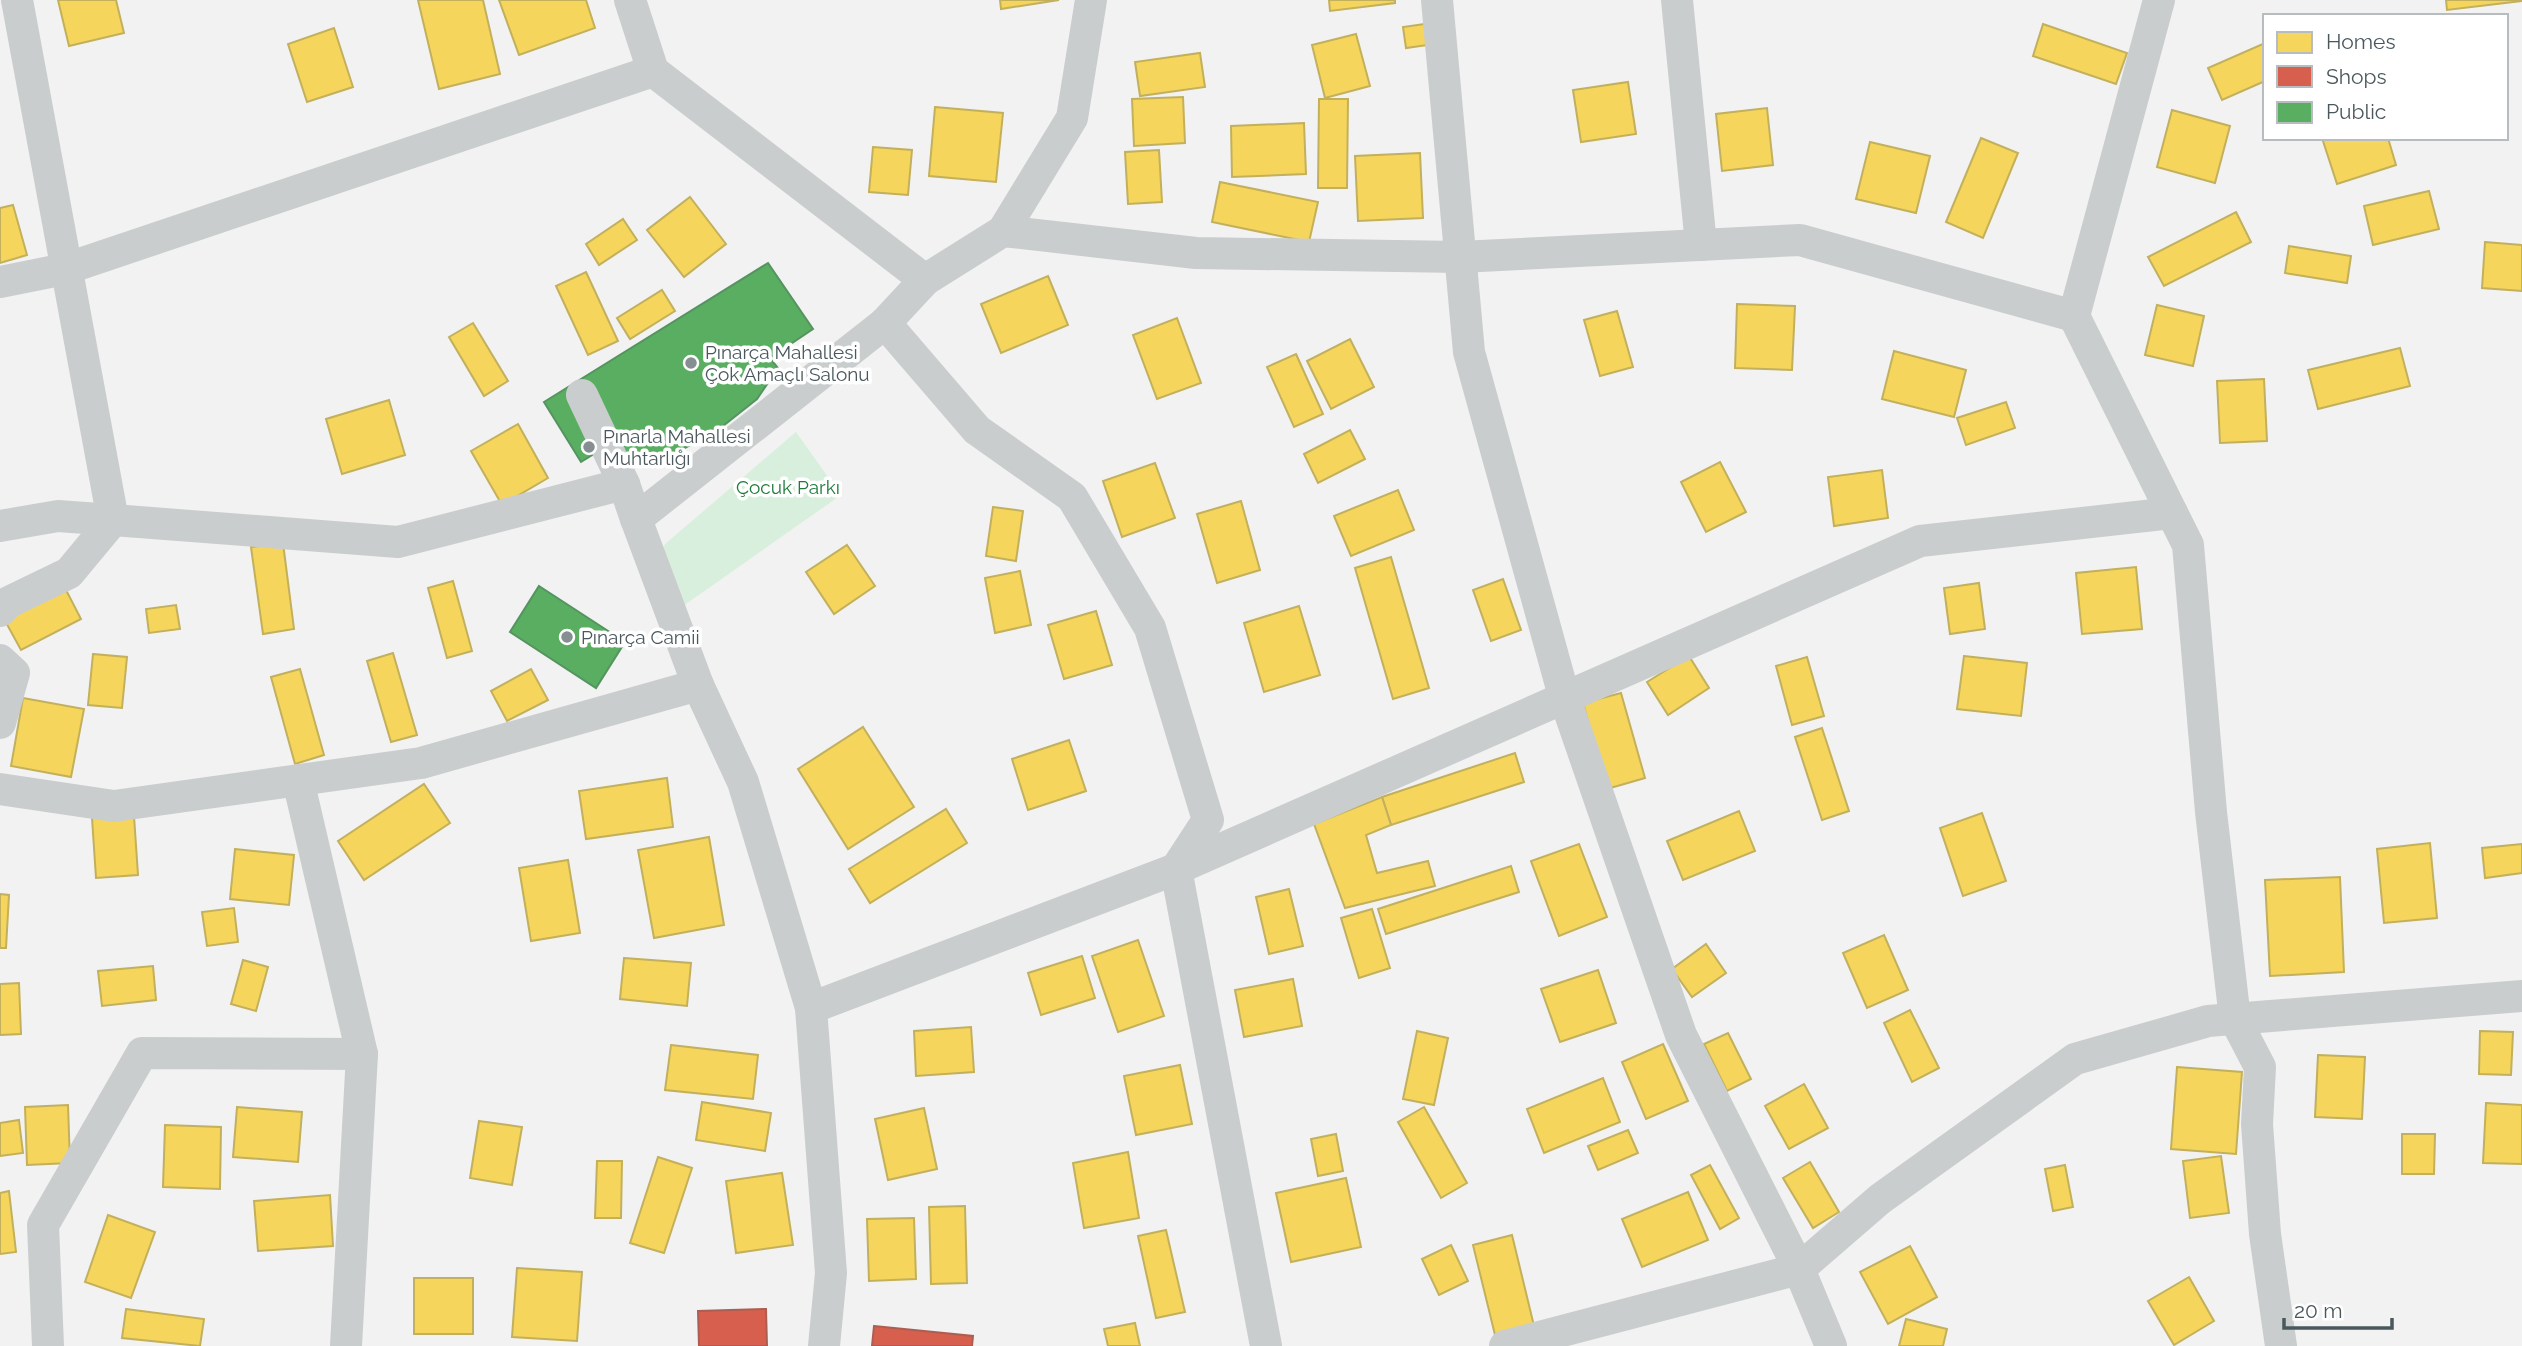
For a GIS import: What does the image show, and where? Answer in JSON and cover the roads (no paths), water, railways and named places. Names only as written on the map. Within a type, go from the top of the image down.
[{"type":"street","points":[[17,0],[113,520]]},
{"type":"street","points":[[630,0],[653,72],[925,279]]},
{"type":"street","points":[[636,519],[886,323],[925,279],[1003,231],[1072,118],[1091,0]]},
{"type":"street","points":[[1437,0],[1469,352],[1564,696],[1681,1035],[1799,1269],[1831,1346]]},
{"type":"street","points":[[1677,0],[1701,245]]},
{"type":"street","points":[[2159,0],[2074,316],[2188,545],[2211,812],[2235,1018],[2260,1067],[2257,1124],[2263,1207],[2281,1346]]},
{"type":"street","points":[[0,282],[65,269],[653,72]]},
{"type":"street","points":[[1003,231],[1196,253],[1460,257],[1800,240],[2074,316]]},
{"type":"street","points":[[886,323],[977,430],[1072,497],[1150,628],[1208,820],[1176,869],[1265,1346]]},
{"type":"street","points":[[582,394],[624,484],[698,685],[743,782],[811,1008],[831,1273],[824,1346]]},
{"type":"street","points":[[0,526],[58,516],[398,541],[624,484]]},
{"type":"street","points":[[811,1008],[1176,869],[1920,541],[2172,513]]},
{"type":"street","points":[[0,611],[9,601],[69,573],[113,520]]},
{"type":"street","points":[[0,660],[14,673],[0,723]]},
{"type":"street","points":[[0,789],[114,806],[421,763],[698,685]]},
{"type":"street","points":[[298,780],[362,1054],[346,1346]]},
{"type":"street","points":[[1505,1346],[1799,1269],[1880,1199],[2075,1059],[2208,1020],[2522,996]]},
{"type":"street","points":[[48,1346],[43,1225],[142,1053],[362,1054]]},
{"type":"place","name":"Pınarça Mahallesi Çok Amaçlı Salonu","points":[[691,363]]},
{"type":"place","name":"Pınarla Mahallesi Muhtarlığı","points":[[589,447]]},
{"type":"place","name":"Pınarça Camii","points":[[567,637]]},
{"type":"park label","name":"Çocuk Parkı","points":[[788,487]]}]
